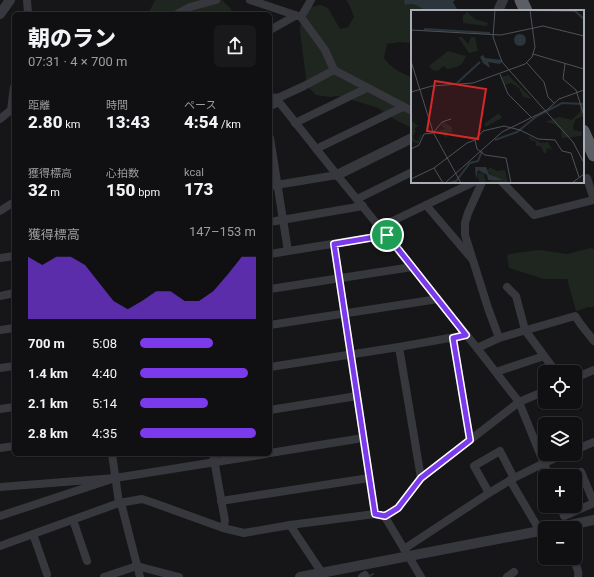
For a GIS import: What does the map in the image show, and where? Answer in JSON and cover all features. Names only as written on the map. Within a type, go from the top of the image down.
[{"type":"highway","points":[[521,0],[526,10]]},
{"type":"highway","points":[[584,133],[594,155]]},
{"type":"street","points":[[0,14],[10,0]]},
{"type":"street","points":[[27,0],[28,12]]},
{"type":"street","points":[[180,12],[190,7],[216,0]]},
{"type":"street","points":[[250,0],[298,17],[325,50],[334,70],[411,111]]},
{"type":"street","points":[[272,29],[298,17],[311,0]]},
{"type":"street","points":[[498,10],[503,0]]},
{"type":"street","points":[[334,70],[276,99],[336,175],[387,235],[519,402],[546,469]]},
{"type":"street","points":[[295,123],[367,88]]},
{"type":"street","points":[[316,150],[403,107]]},
{"type":"street","points":[[0,119],[12,110]]},
{"type":"street","points":[[274,185],[336,175],[411,138]]},
{"type":"street","points":[[272,164],[274,185],[284,220],[288,251]]},
{"type":"street","points":[[357,199],[411,172]]},
{"type":"street","points":[[503,183],[534,215],[594,200],[587,178]]},
{"type":"street","points":[[380,227],[472,183]]},
{"type":"street","points":[[482,183],[465,223],[465,234],[499,338]]},
{"type":"street","points":[[0,211],[12,203]]},
{"type":"street","points":[[426,205],[474,262]]},
{"type":"street","points":[[272,222],[363,206]]},
{"type":"street","points":[[272,254],[387,235]]},
{"type":"street","points":[[334,244],[375,514]]},
{"type":"street","points":[[0,258],[12,256]]},
{"type":"street","points":[[272,289],[412,267]]},
{"type":"street","points":[[507,288],[516,296],[525,330],[551,365]]},
{"type":"street","points":[[0,296],[12,293]]},
{"type":"street","points":[[272,325],[438,300]]},
{"type":"street","points":[[477,348],[499,338],[575,316],[594,341]]},
{"type":"street","points":[[0,330],[12,328]]},
{"type":"street","points":[[272,367],[466,335]]},
{"type":"street","points":[[453,338],[470,440]]},
{"type":"street","points":[[399,347],[421,478]]},
{"type":"street","points":[[496,372],[544,356]]},
{"type":"street","points":[[0,368],[12,366]]},
{"type":"street","points":[[582,375],[594,370]]},
{"type":"street","points":[[0,546],[120,503],[142,499],[224,528],[244,533],[290,525],[375,514],[385,516],[398,508],[421,478],[519,402],[538,394]]},
{"type":"street","points":[[272,410],[357,396]]},
{"type":"street","points":[[0,409],[12,407]]},
{"type":"street","points":[[272,453],[363,438]]},
{"type":"street","points":[[582,447],[594,442]]},
{"type":"street","points":[[0,448],[12,446]]},
{"type":"street","points":[[489,493],[474,466],[500,451],[512,479],[538,524]]},
{"type":"street","points":[[112,456],[120,503],[140,577]]},
{"type":"street","points":[[0,516],[115,478],[214,458],[240,456]]},
{"type":"street","points":[[214,458],[225,521],[224,528]]},
{"type":"street","points":[[406,553],[489,493],[512,479],[549,461]]},
{"type":"street","points":[[569,521],[594,503],[582,474]]},
{"type":"street","points":[[0,487],[115,478]]},
{"type":"street","points":[[221,501],[369,478]]},
{"type":"street","points":[[385,516],[421,577]]},
{"type":"street","points":[[73,520],[87,561]]},
{"type":"street","points":[[582,521],[594,520]]},
{"type":"street","points":[[290,525],[323,575]]},
{"type":"street","points":[[300,577],[323,575],[406,553],[538,532]]},
{"type":"street","points":[[33,534],[47,574]]},
{"type":"street","points":[[576,565],[579,574],[578,577]]},
{"type":"street","points":[[104,577],[137,566],[179,577]]},
{"type":"street","points":[[507,577],[514,572]]},
{"type":"shaded area","points":[[155,0],[222,0],[232,12],[149,12]]},
{"type":"shaded area","points":[[346,0],[448,0],[455,10],[411,10],[411,43],[400,42],[387,44],[384,58],[396,70],[411,77],[411,128],[394,119],[378,108],[337,96],[329,97],[316,95],[307,86],[300,31],[301,20],[311,7],[320,5],[328,8],[340,29],[348,27],[354,17]]},
{"type":"shaded area","points":[[404,0],[455,0],[453,2],[457,10],[426,10],[412,4],[405,5]]},
{"type":"shaded area","points":[[591,248],[594,249],[594,307],[588,307],[576,311],[567,279],[544,279],[509,268],[507,255],[515,253],[539,250],[567,254]]},
{"type":"waterway","points":[[368,577],[373,574]]},
{"type":"route","points":[[387,235],[466,335],[453,338],[470,440],[421,478],[398,508],[385,516],[375,514],[334,244],[387,235]]}]
